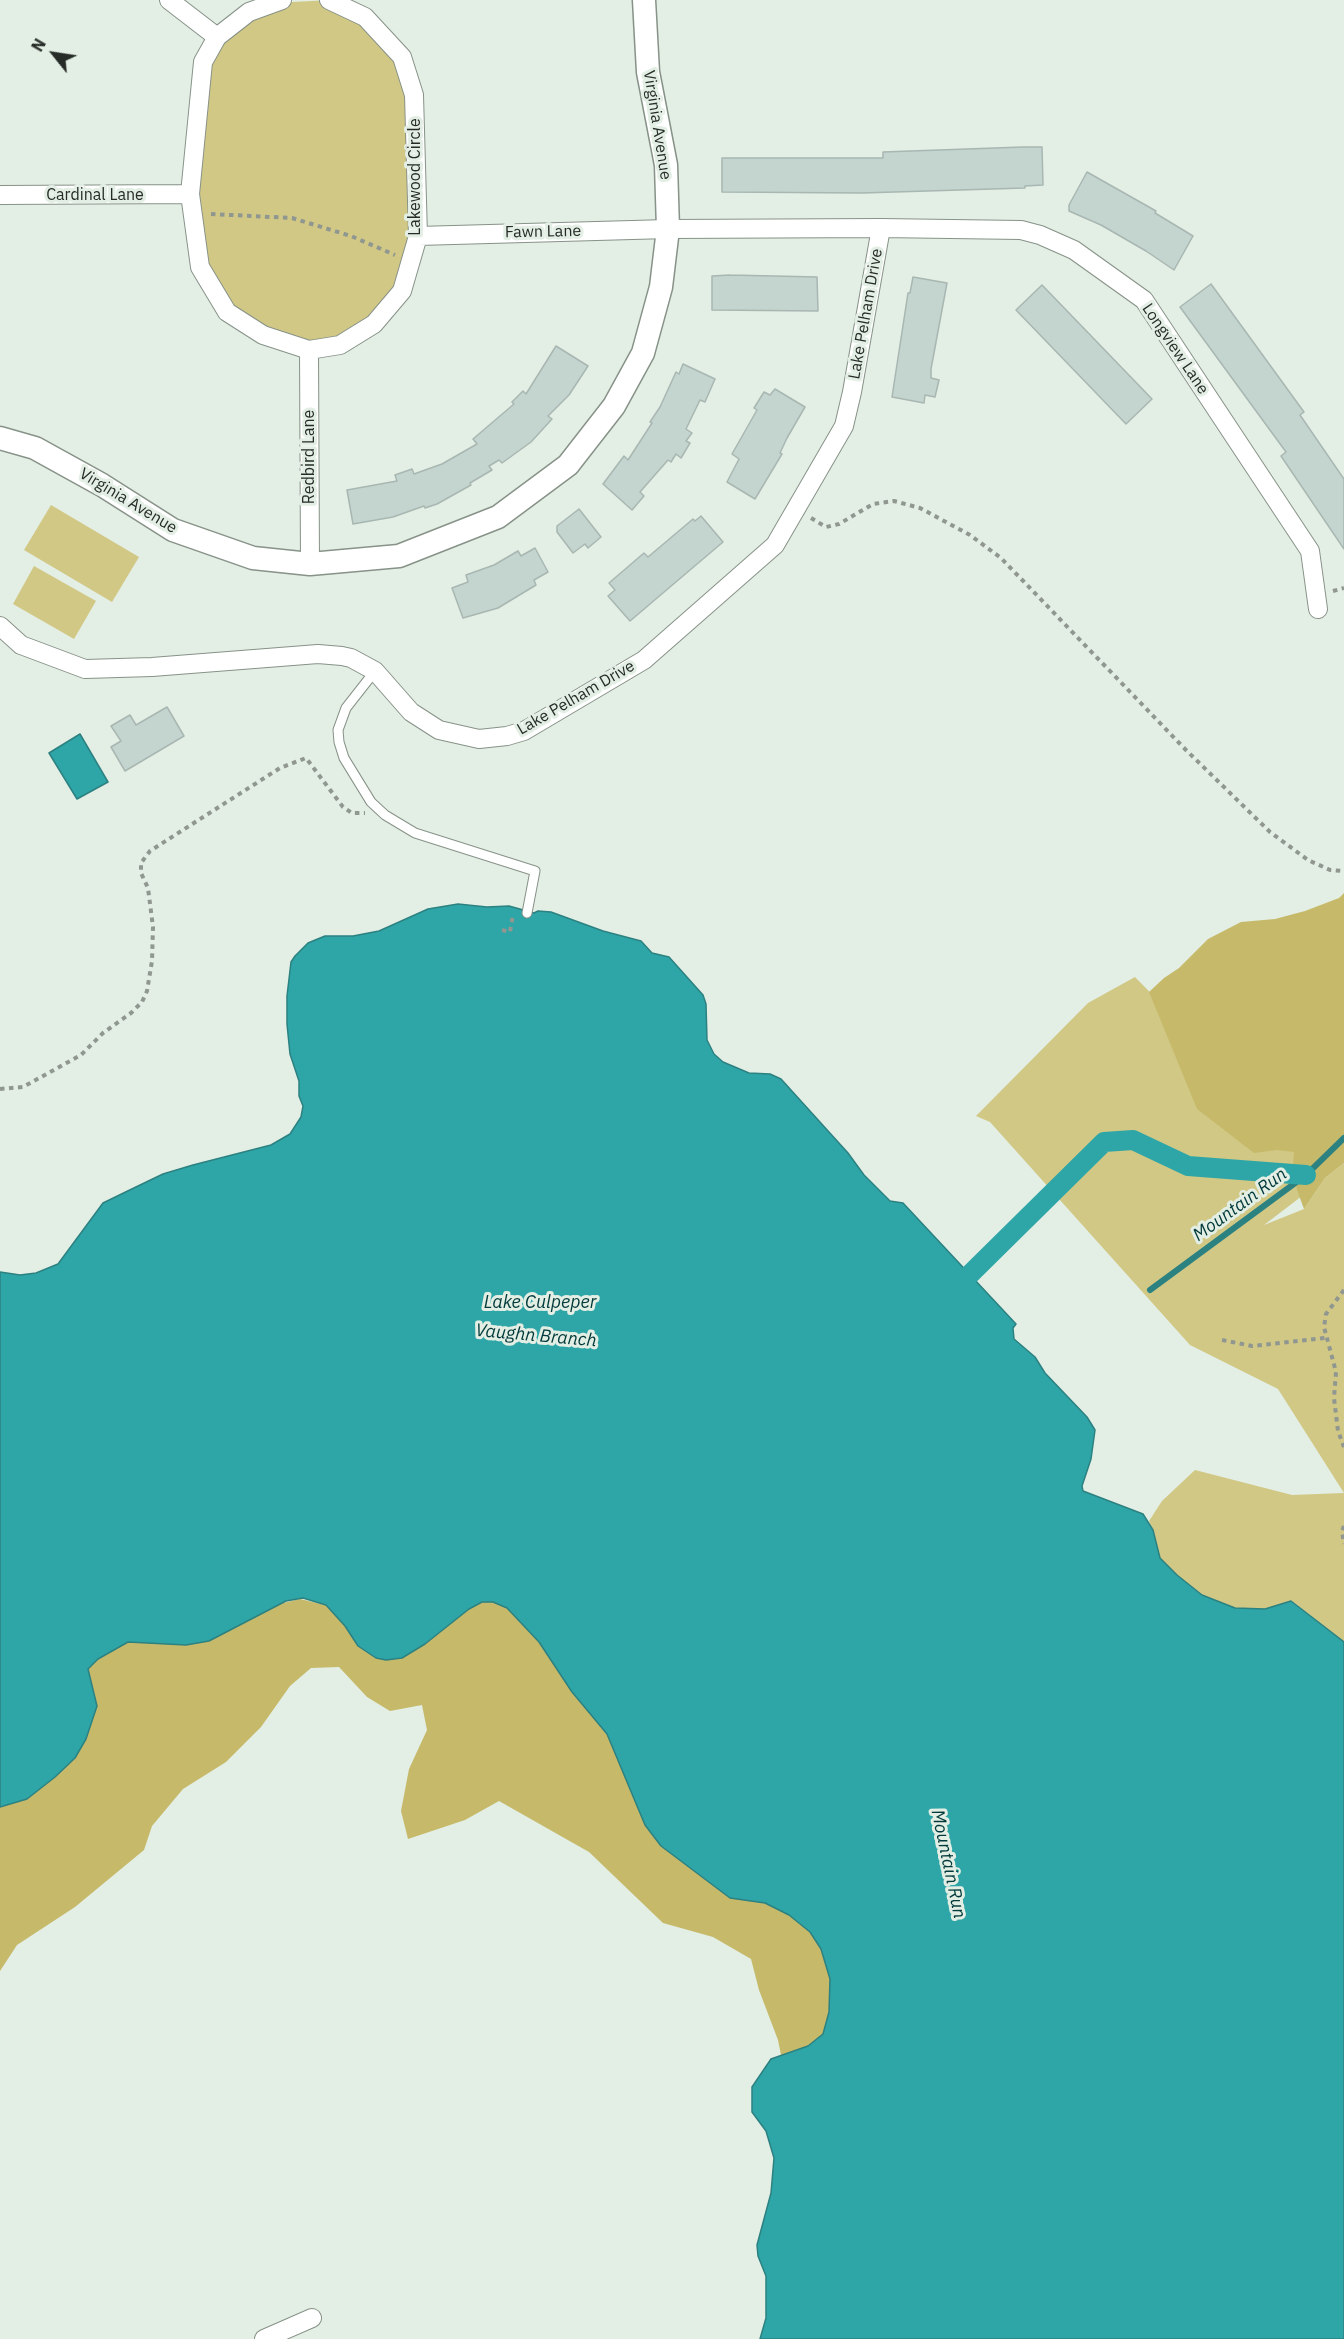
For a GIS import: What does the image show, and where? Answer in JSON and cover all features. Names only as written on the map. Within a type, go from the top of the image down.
[{"type":"street","points":[[169,0],[217,37]]},
{"type":"street","name":"Lakewood Circle","points":[[282,0],[249,12],[217,37],[203,62],[190,194],[200,267],[227,312],[263,335],[309,350],[340,345],[374,324],[402,291],[418,236],[414,94],[402,57],[364,17],[329,0]]},
{"type":"street","name":"Virginia Avenue","points":[[0,438],[36,448],[102,485],[173,531],[253,558],[310,564],[399,556],[498,518],[568,465],[614,406],[643,353],[661,287],[668,229],[666,165],[648,72],[644,0]]},
{"type":"street","name":"Cardinal Lane","points":[[0,195],[190,194]]},
{"type":"street","name":"Lake Pelham Drive","points":[[0,626],[21,645],[85,669],[152,667],[318,654],[351,658],[375,671],[411,712],[439,730],[478,739],[507,736],[524,731],[644,660],[767,553],[796,510],[839,436],[848,412],[881,228]]},
{"type":"street","name":"Fawn Lane","points":[[418,236],[668,229]]},
{"type":"street","name":"Longview Lane","points":[[668,229],[1021,230],[1040,235],[1074,250],[1144,300],[1310,550],[1318,609]]},
{"type":"street","name":"Redbird Lane","points":[[309,350],[310,564]]},
{"type":"street","points":[[264,2339],[312,2318]]},
{"type":"lane","points":[[375,671],[346,708],[338,730],[344,758],[374,805],[393,821],[414,833],[535,871],[526,913]]},
{"type":"path","points":[[192,214],[292,218],[351,236],[398,256],[413,254]]},
{"type":"path","points":[[796,510],[826,527],[838,524],[873,504],[894,501],[920,507],[970,535],[1001,558],[1186,750],[1270,832],[1308,860],[1330,870],[1344,871]]},
{"type":"path","points":[[0,1089],[23,1087],[81,1055],[142,1002],[147,991],[152,962],[153,927],[148,888],[141,873],[141,862],[150,851],[280,768],[306,758],[343,807],[352,813],[361,815],[374,805]]},
{"type":"path","points":[[502,930],[510,932],[515,905]]},
{"type":"path","points":[[1344,1290],[1326,1314],[1324,1327],[1325,1338],[1336,1372],[1334,1398],[1338,1431],[1344,1447]]},
{"type":"path","points":[[1222,1340],[1252,1346],[1325,1338]]},
{"type":"path","points":[[1344,1526],[1342,1537],[1344,1544]]},
{"type":"shaded area","points":[[331,0],[402,57],[418,236],[402,291],[374,324],[309,350],[250,327],[200,267],[190,194],[203,62],[217,37],[273,3]]},
{"type":"shaded area","points":[[51,505],[139,557],[112,602],[24,550]]},
{"type":"shaded area","points":[[34,566],[96,601],[74,639],[13,604]]},
{"type":"shaded area","points":[[1344,893],[1344,1163],[1325,1178],[1304,1209],[1297,1190],[1293,1164],[1294,1152],[1277,1150],[1254,1153],[1197,1109],[1149,992],[1179,968],[1208,939],[1241,922],[1275,919],[1305,911],[1339,898]]},
{"type":"shaded area","points":[[1135,977],[1294,1139],[1302,1196],[1264,1225],[1304,1209],[1325,1178],[1344,1163],[1344,1493],[1278,1389],[1190,1345],[990,1122],[976,1116],[1088,1003]]},
{"type":"shaded area","points":[[1195,1470],[1292,1495],[1344,1493],[1344,1642],[1292,1601],[1265,1609],[1235,1608],[1202,1595],[1160,1558],[1149,1521],[1162,1501]]},
{"type":"shaded area","points":[[300,1599],[338,1608],[479,1599],[513,1607],[772,1899],[819,1929],[832,1976],[835,2030],[783,2065],[778,2040],[759,1990],[751,1959],[713,1937],[663,1923],[589,1852],[499,1801],[465,1820],[408,1839],[401,1811],[409,1769],[427,1730],[422,1705],[390,1711],[367,1697],[339,1667],[311,1668],[290,1686],[261,1727],[226,1762],[183,1789],[152,1826],[144,1850],[75,1907],[17,1945],[0,1971],[0,1803],[84,1676],[88,1662],[124,1641]]},
{"type":"water","points":[[80,734],[108,782],[77,799],[49,753]]},
{"type":"water","name":"Lake Culpeper","points":[[458,904],[487,907],[509,906],[534,913],[551,912],[603,931],[641,941],[652,953],[669,957],[703,995],[706,1004],[707,1040],[714,1054],[723,1062],[749,1073],[770,1074],[781,1079],[848,1153],[864,1175],[890,1201],[903,1203],[1016,1324],[1013,1328],[1014,1339],[1035,1357],[1045,1373],[1087,1417],[1095,1430],[1091,1459],[1082,1486],[1083,1491],[1143,1514],[1153,1530],[1160,1558],[1202,1595],[1235,1608],[1265,1609],[1291,1601],[1344,1642],[1344,2339],[760,2339],[766,2318],[766,2276],[758,2256],[757,2245],[771,2193],[774,2158],[766,2131],[752,2112],[752,2087],[771,2059],[808,2046],[823,2034],[829,2012],[830,1979],[821,1949],[810,1932],[789,1915],[765,1903],[730,1898],[661,1846],[645,1825],[607,1734],[572,1692],[539,1642],[507,1608],[493,1602],[482,1602],[469,1609],[425,1644],[402,1658],[386,1660],[376,1658],[358,1646],[345,1626],[326,1605],[303,1598],[286,1601],[209,1641],[186,1645],[128,1642],[98,1659],[88,1669],[97,1706],[86,1739],[75,1758],[27,1799],[0,1807],[0,1272],[20,1275],[36,1273],[58,1264],[103,1203],[163,1174],[271,1145],[290,1134],[301,1117],[303,1106],[299,1096],[299,1081],[290,1054],[287,1024],[287,996],[291,962],[295,956],[308,943],[325,936],[353,936],[379,931],[428,909]]},
{"type":"building","points":[[1042,147],[1043,185],[1025,186],[1025,188],[862,193],[722,192],[722,158],[883,158],[883,152]]},
{"type":"building","points":[[1087,172],[1156,211],[1155,213],[1193,236],[1174,270],[1101,225],[1069,211],[1069,205]]},
{"type":"building","points":[[712,276],[817,277],[818,311],[712,310]]},
{"type":"building","points":[[913,277],[947,283],[931,369],[931,378],[939,380],[935,397],[925,395],[924,403],[892,397],[908,293],[910,293]]},
{"type":"building","points":[[1211,284],[1304,412],[1300,415],[1344,479],[1344,549],[1281,456],[1286,452],[1180,307]]},
{"type":"building","points":[[1042,285],[1152,399],[1126,424],[1016,310]]},
{"type":"building","points":[[556,346],[588,366],[569,395],[548,416],[552,419],[531,442],[502,463],[499,460],[489,466],[492,470],[437,504],[393,517],[353,524],[347,490],[397,481],[395,475],[412,469],[414,474],[442,464],[477,444],[473,439],[514,404],[512,402],[523,391],[526,394]]},
{"type":"building","points":[[683,364],[715,379],[705,402],[700,400],[686,429],[692,433],[686,441],[690,443],[681,458],[676,454],[671,462],[668,460],[640,492],[644,496],[632,510],[603,484],[624,456],[628,460],[652,423],[650,422],[660,407],[676,372],[679,374]]},
{"type":"building","points":[[775,389],[805,407],[787,438],[780,453],[782,454],[755,499],[727,482],[739,459],[732,454],[757,410],[754,408],[764,392],[770,395]]},
{"type":"building","points":[[579,509],[601,537],[588,548],[585,544],[573,553],[557,532],[557,526]]},
{"type":"building","points":[[701,516],[723,542],[630,621],[608,596],[615,590],[609,583],[644,553],[648,557],[693,519],[695,521]]},
{"type":"building","points":[[535,548],[548,572],[534,580],[536,585],[498,608],[463,618],[452,588],[468,582],[466,575],[494,565],[518,551],[521,556]]},
{"type":"building","points":[[167,707],[184,736],[125,771],[111,747],[121,741],[111,726],[130,715],[136,725]]},
{"type":"waterway","name":"Mountain Run","points":[[1150,1290],[1306,1175],[1344,1138]]},
{"type":"waterway","points":[[951,1293],[1104,1142],[1133,1140],[1188,1166],[1306,1175]]},
{"type":"water label","name":"Vaughn Branch","points":[[536,1336]]}]
